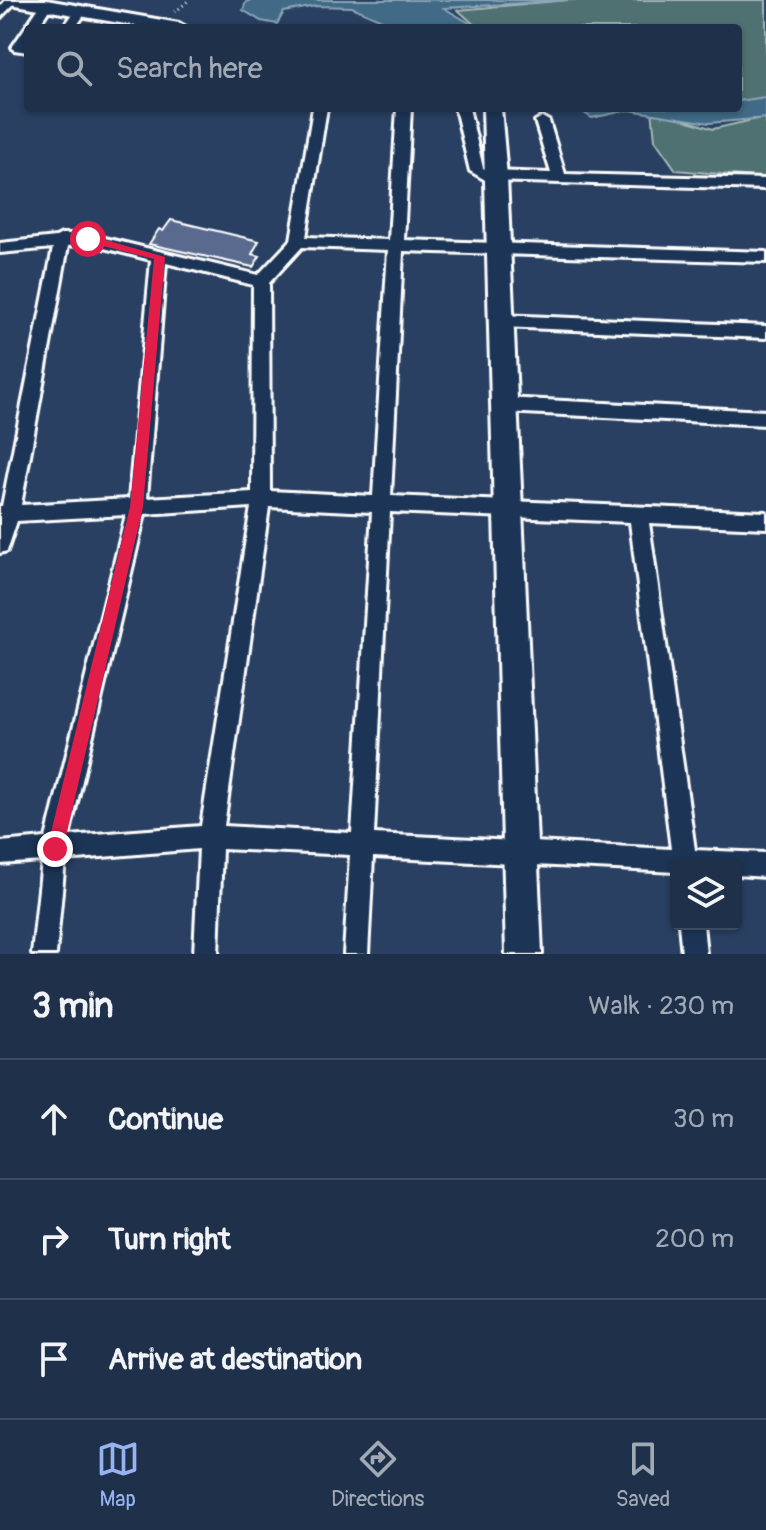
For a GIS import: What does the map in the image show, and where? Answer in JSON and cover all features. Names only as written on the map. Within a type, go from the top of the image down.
[{"type":"street","points":[[0,14],[14,0],[156,24]]},
{"type":"street","points":[[33,24],[46,5]]},
{"type":"street","points":[[72,24],[81,11]]},
{"type":"street","points":[[206,954],[211,837],[261,499],[261,281],[298,242],[319,112]]},
{"type":"street","points":[[356,954],[404,112]]},
{"type":"street","points":[[463,112],[477,171],[487,176],[766,184]]},
{"type":"street","points":[[492,112],[524,954]]},
{"type":"street","points":[[542,121],[559,178]]},
{"type":"street","points":[[0,248],[62,239],[88,239],[261,281]]},
{"type":"street","points":[[0,545],[62,239]]},
{"type":"street","points":[[298,242],[766,257]]},
{"type":"street","points":[[44,954],[55,849],[137,507],[159,257]]},
{"type":"street","points":[[501,321],[766,332]]},
{"type":"street","points":[[504,405],[766,418]]},
{"type":"street","points":[[5,514],[261,499],[766,520]]},
{"type":"street","points":[[638,514],[684,858]]},
{"type":"street","points":[[0,853],[211,837],[522,851],[670,862]]},
{"type":"street","points":[[742,864],[766,865]]},
{"type":"street","points":[[692,930],[694,954]]},
{"type":"green space","points":[[568,0],[766,0],[766,98],[742,101],[742,24],[474,24],[458,10]]},
{"type":"green space","points":[[652,112],[713,129],[766,117],[766,178],[676,170],[655,140]]},
{"type":"water","points":[[568,0],[444,8],[471,24],[391,24],[352,7],[316,6],[284,12],[277,24],[261,21],[243,10],[246,2]]},
{"type":"water","points":[[766,97],[766,118],[709,123],[641,112],[742,112],[742,100]]},
{"type":"water","points":[[582,112],[620,112],[592,118]]},
{"type":"building","points":[[171,220],[259,241],[252,254],[260,256],[253,267],[149,244],[159,229],[163,231]]},
{"type":"route","points":[[55,849],[137,507],[159,257],[88,239]]}]
